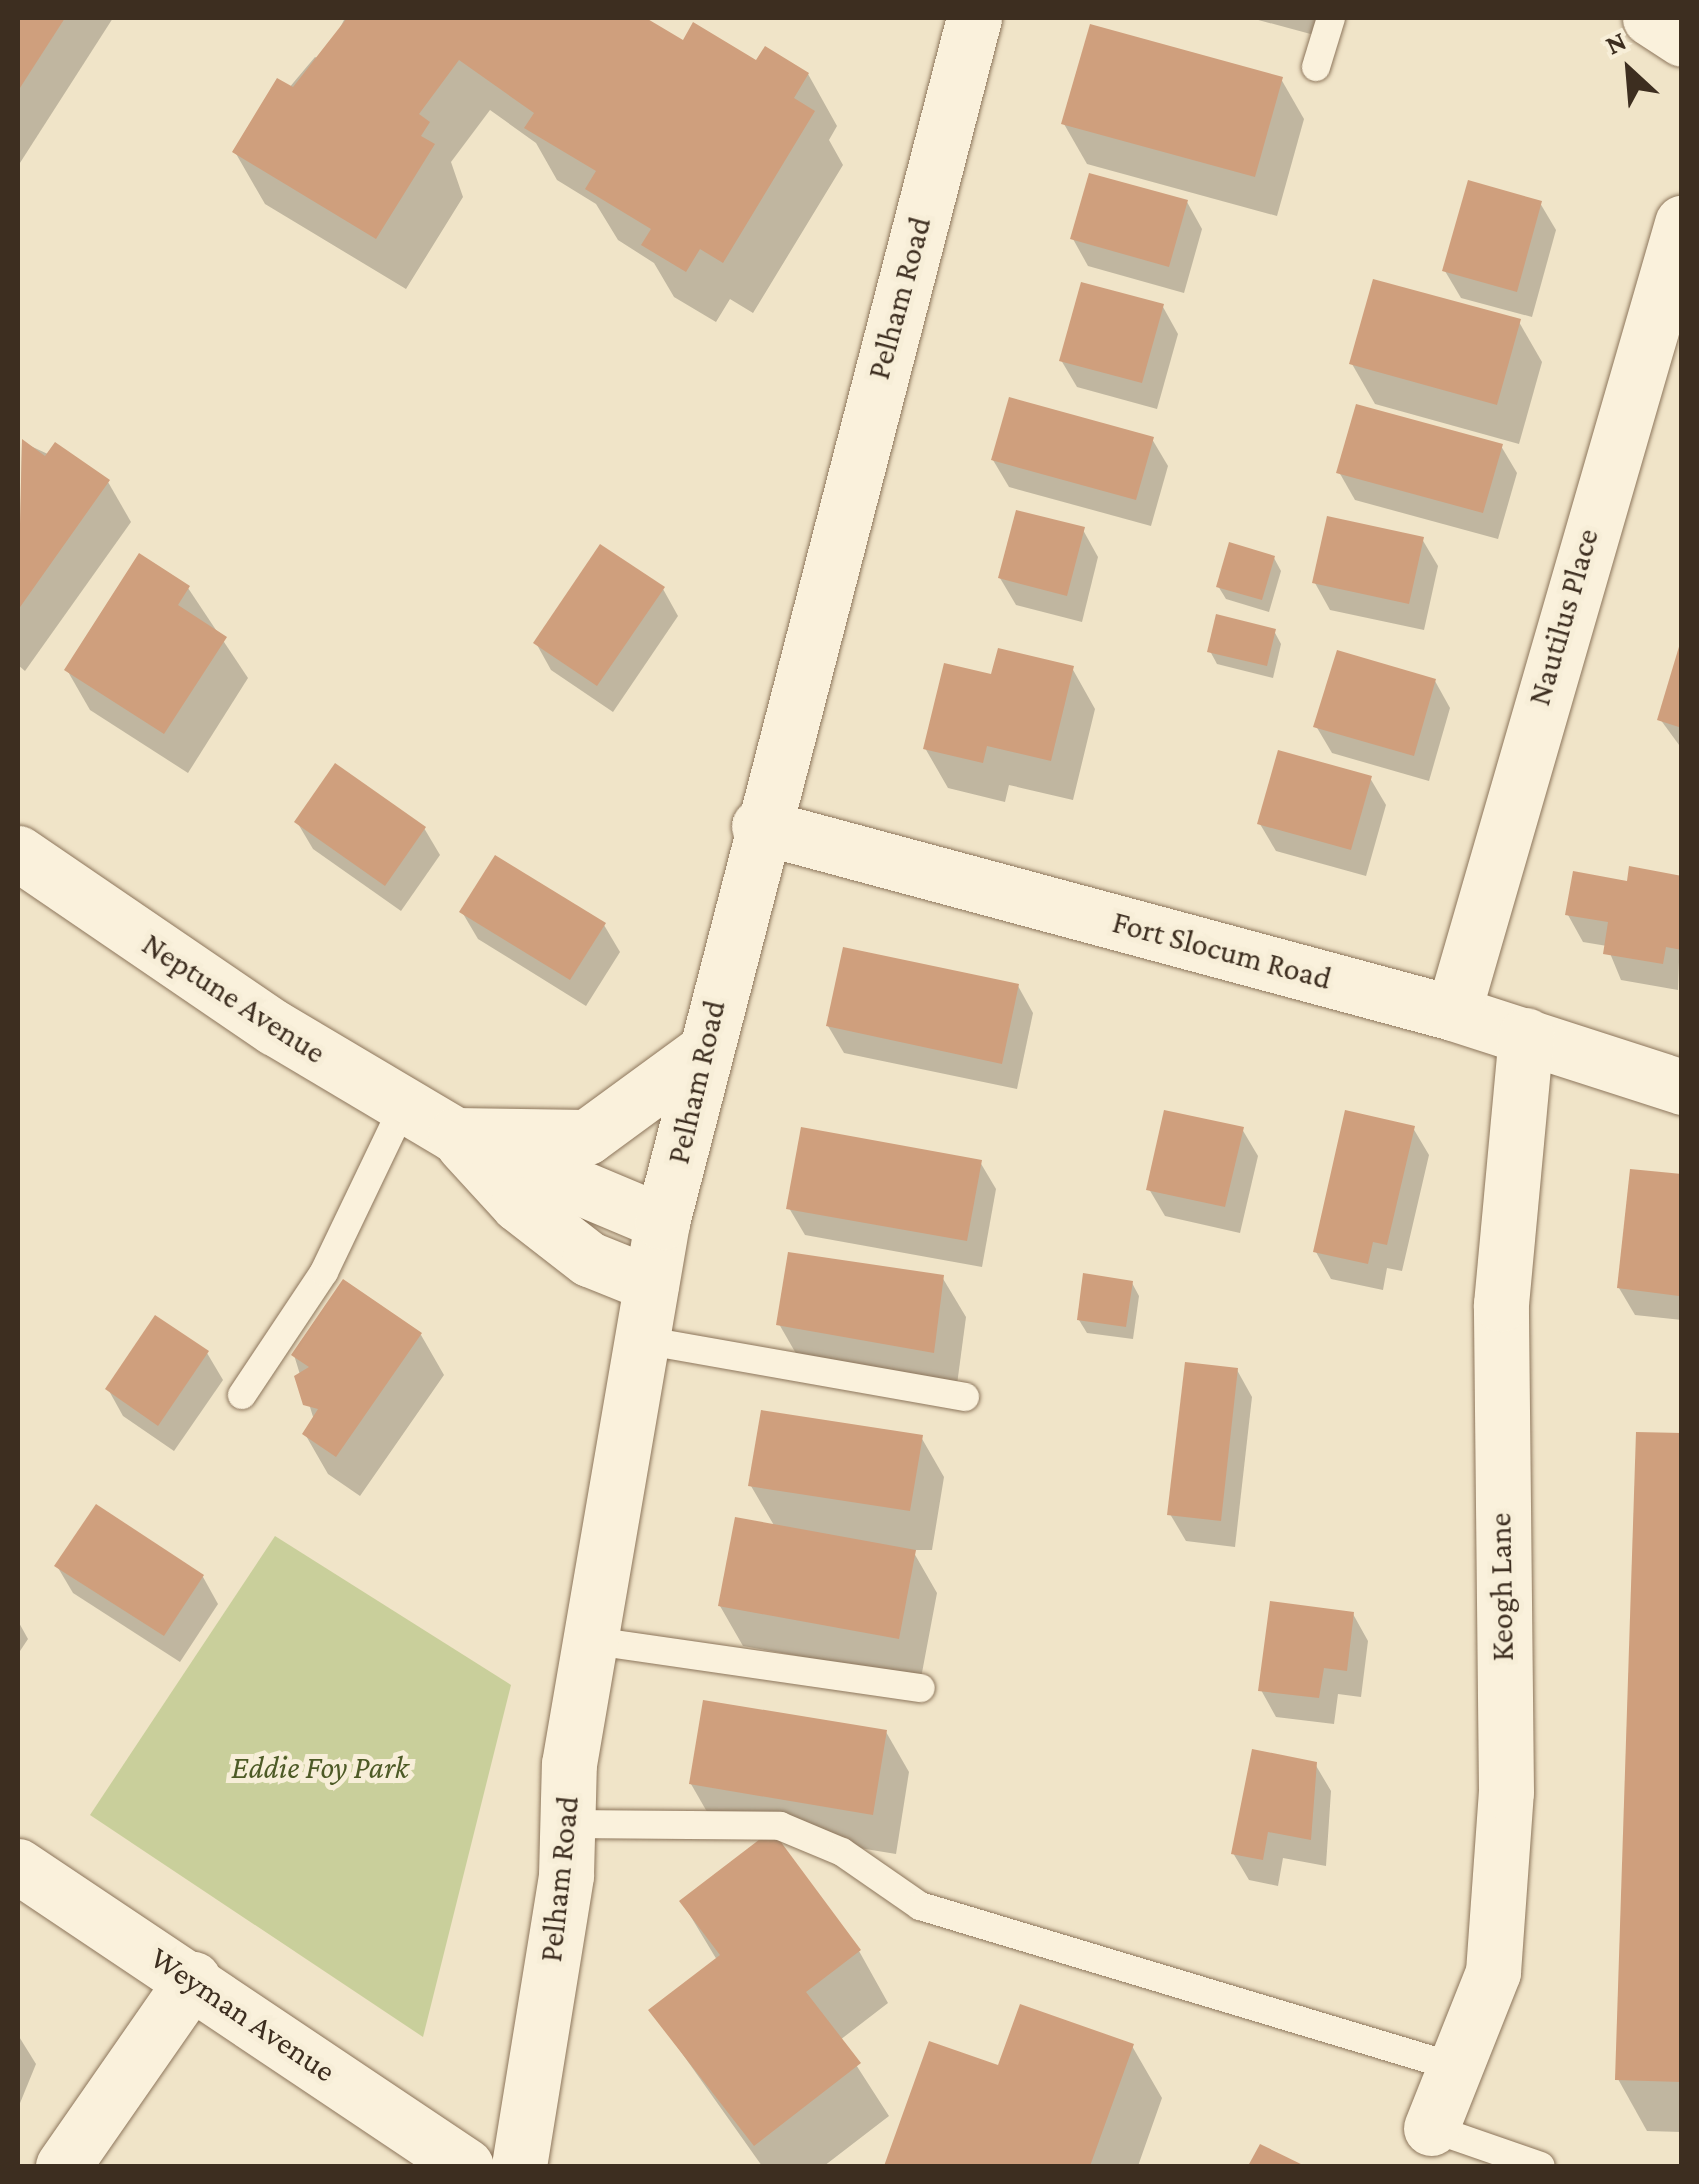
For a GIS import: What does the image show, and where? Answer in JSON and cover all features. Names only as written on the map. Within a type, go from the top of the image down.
[{"type":"street","name":"Pelham Road","points":[[519,2166],[568,1824],[569,1764],[594,1641],[662,1222],[699,1055],[974,18]]},
{"type":"street","points":[[1650,18],[1682,39]]},
{"type":"street","name":"Nautilus Place","points":[[1453,1013],[1682,223]]},
{"type":"street","name":"Fort Slocum Road","points":[[759,826],[1453,1013],[1682,1087]]},
{"type":"street","name":"Neptune Avenue","points":[[18,853],[455,1135],[662,1222]]},
{"type":"street","name":"Keogh Lane","points":[[1431,2128],[1494,1972],[1506,1792],[1501,1304],[1526,1035]]},
{"type":"street","points":[[455,1135],[587,1137],[699,1055]]},
{"type":"street","name":"Neptune Avenue","points":[[455,1135],[518,1204],[589,1260],[650,1284]]},
{"type":"street","name":"Weyman Avenue","points":[[18,1866],[193,1979],[466,2166]]},
{"type":"street","points":[[63,2166],[193,1979]]},
{"type":"lane","points":[[1316,68],[1332,18]]},
{"type":"lane","points":[[242,1394],[324,1272],[404,1105]]},
{"type":"lane","points":[[642,1340],[966,1397]]},
{"type":"lane","points":[[594,1641],[921,1688]]},
{"type":"lane","points":[[568,1824],[722,1822],[780,1826],[842,1852],[920,1906],[1116,1972],[1455,2067]]},
{"type":"lane","points":[[1431,2128],[1540,2166]]},
{"type":"green space","name":"Eddie Foy Park","points":[[275,1536],[511,1685],[423,2037],[90,1815]]},
{"type":"building","points":[[18,18],[65,18],[18,91]]},
{"type":"building","points":[[347,18],[646,18],[683,40],[693,22],[756,60],[765,46],[809,73],[794,98],[815,111],[723,263],[700,249],[686,272],[641,245],[651,229],[585,189],[596,171],[524,128],[534,113],[459,60],[419,114],[430,122],[421,136],[435,144],[376,239],[232,152],[277,78],[293,87]]},
{"type":"building","points":[[1090,24],[1283,77],[1255,177],[1061,124]]},
{"type":"building","points":[[1089,173],[1188,200],[1169,267],[1070,239]]},
{"type":"building","points":[[1468,180],[1542,201],[1517,292],[1442,271]]},
{"type":"building","points":[[1373,279],[1521,319],[1497,405],[1349,364]]},
{"type":"building","points":[[1081,282],[1164,304],[1142,383],[1059,361]]},
{"type":"building","points":[[1009,397],[1154,437],[1136,500],[991,460]]},
{"type":"building","points":[[1356,404],[1503,444],[1483,513],[1336,473]]},
{"type":"building","points":[[22,439],[45,456],[55,442],[110,480],[18,610]]},
{"type":"building","points":[[1016,510],[1085,527],[1067,596],[998,578]]},
{"type":"building","points":[[1327,516],[1424,537],[1409,604],[1312,583]]},
{"type":"building","points":[[1229,542],[1275,556],[1262,600],[1216,587]]},
{"type":"building","points":[[600,544],[665,587],[597,686],[533,643]]},
{"type":"building","points":[[139,553],[190,586],[178,605],[227,637],[164,734],[64,670]]},
{"type":"building","points":[[1216,614],[1276,629],[1267,666],[1207,652]]},
{"type":"building","points":[[1682,640],[1682,728],[1657,720]]},
{"type":"building","points":[[998,648],[1074,666],[1051,761],[987,746],[983,763],[923,749],[944,663],[991,674]]},
{"type":"building","points":[[1337,650],[1436,679],[1414,756],[1313,727]]},
{"type":"building","points":[[1278,750],[1372,776],[1351,850],[1257,824]]},
{"type":"building","points":[[335,763],[426,827],[385,886],[294,822]]},
{"type":"building","points":[[495,855],[606,923],[570,980],[459,912]]},
{"type":"building","points":[[1629,866],[1682,876],[1682,950],[1666,947],[1663,964],[1603,954],[1608,922],[1565,915],[1573,871],[1627,881]]},
{"type":"building","points":[[843,947],[1019,984],[1002,1064],[826,1026]]},
{"type":"building","points":[[1164,1110],[1244,1127],[1225,1207],[1146,1190]]},
{"type":"building","points":[[1345,1110],[1415,1126],[1387,1245],[1373,1242],[1368,1264],[1313,1252]]},
{"type":"building","points":[[801,1127],[982,1160],[967,1241],[786,1209]]},
{"type":"building","points":[[1630,1169],[1682,1174],[1679,1296],[1617,1288]]},
{"type":"building","points":[[788,1252],[944,1275],[934,1353],[776,1325]]},
{"type":"building","points":[[1083,1273],[1133,1281],[1126,1327],[1077,1320]]},
{"type":"building","points":[[343,1279],[422,1333],[336,1457],[302,1434],[318,1409],[303,1405],[294,1376],[309,1367],[291,1355]]},
{"type":"building","points":[[155,1315],[209,1351],[158,1426],[105,1389]]},
{"type":"building","points":[[1185,1362],[1238,1368],[1221,1521],[1167,1515]]},
{"type":"building","points":[[761,1410],[923,1435],[910,1511],[748,1486]]},
{"type":"building","points":[[1636,1432],[1682,1433],[1682,2082],[1615,2080]]},
{"type":"building","points":[[96,1504],[204,1575],[164,1636],[54,1566]]},
{"type":"building","points":[[735,1517],[916,1550],[899,1639],[718,1606]]},
{"type":"building","points":[[1270,1601],[1354,1612],[1347,1671],[1324,1668],[1319,1698],[1258,1691]]},
{"type":"building","points":[[703,1700],[887,1730],[873,1815],[689,1784]]},
{"type":"building","points":[[1252,1749],[1317,1762],[1311,1840],[1268,1832],[1263,1860],[1231,1854]]},
{"type":"building","points":[[772,1830],[861,1950],[806,1992],[861,2063],[754,2146],[648,2010],[720,1955],[679,1901]]},
{"type":"building","points":[[1020,2004],[1134,2044],[1090,2166],[884,2166],[929,2041],[998,2065]]},
{"type":"building","points":[[1260,2144],[1305,2166],[1248,2166]]}]
